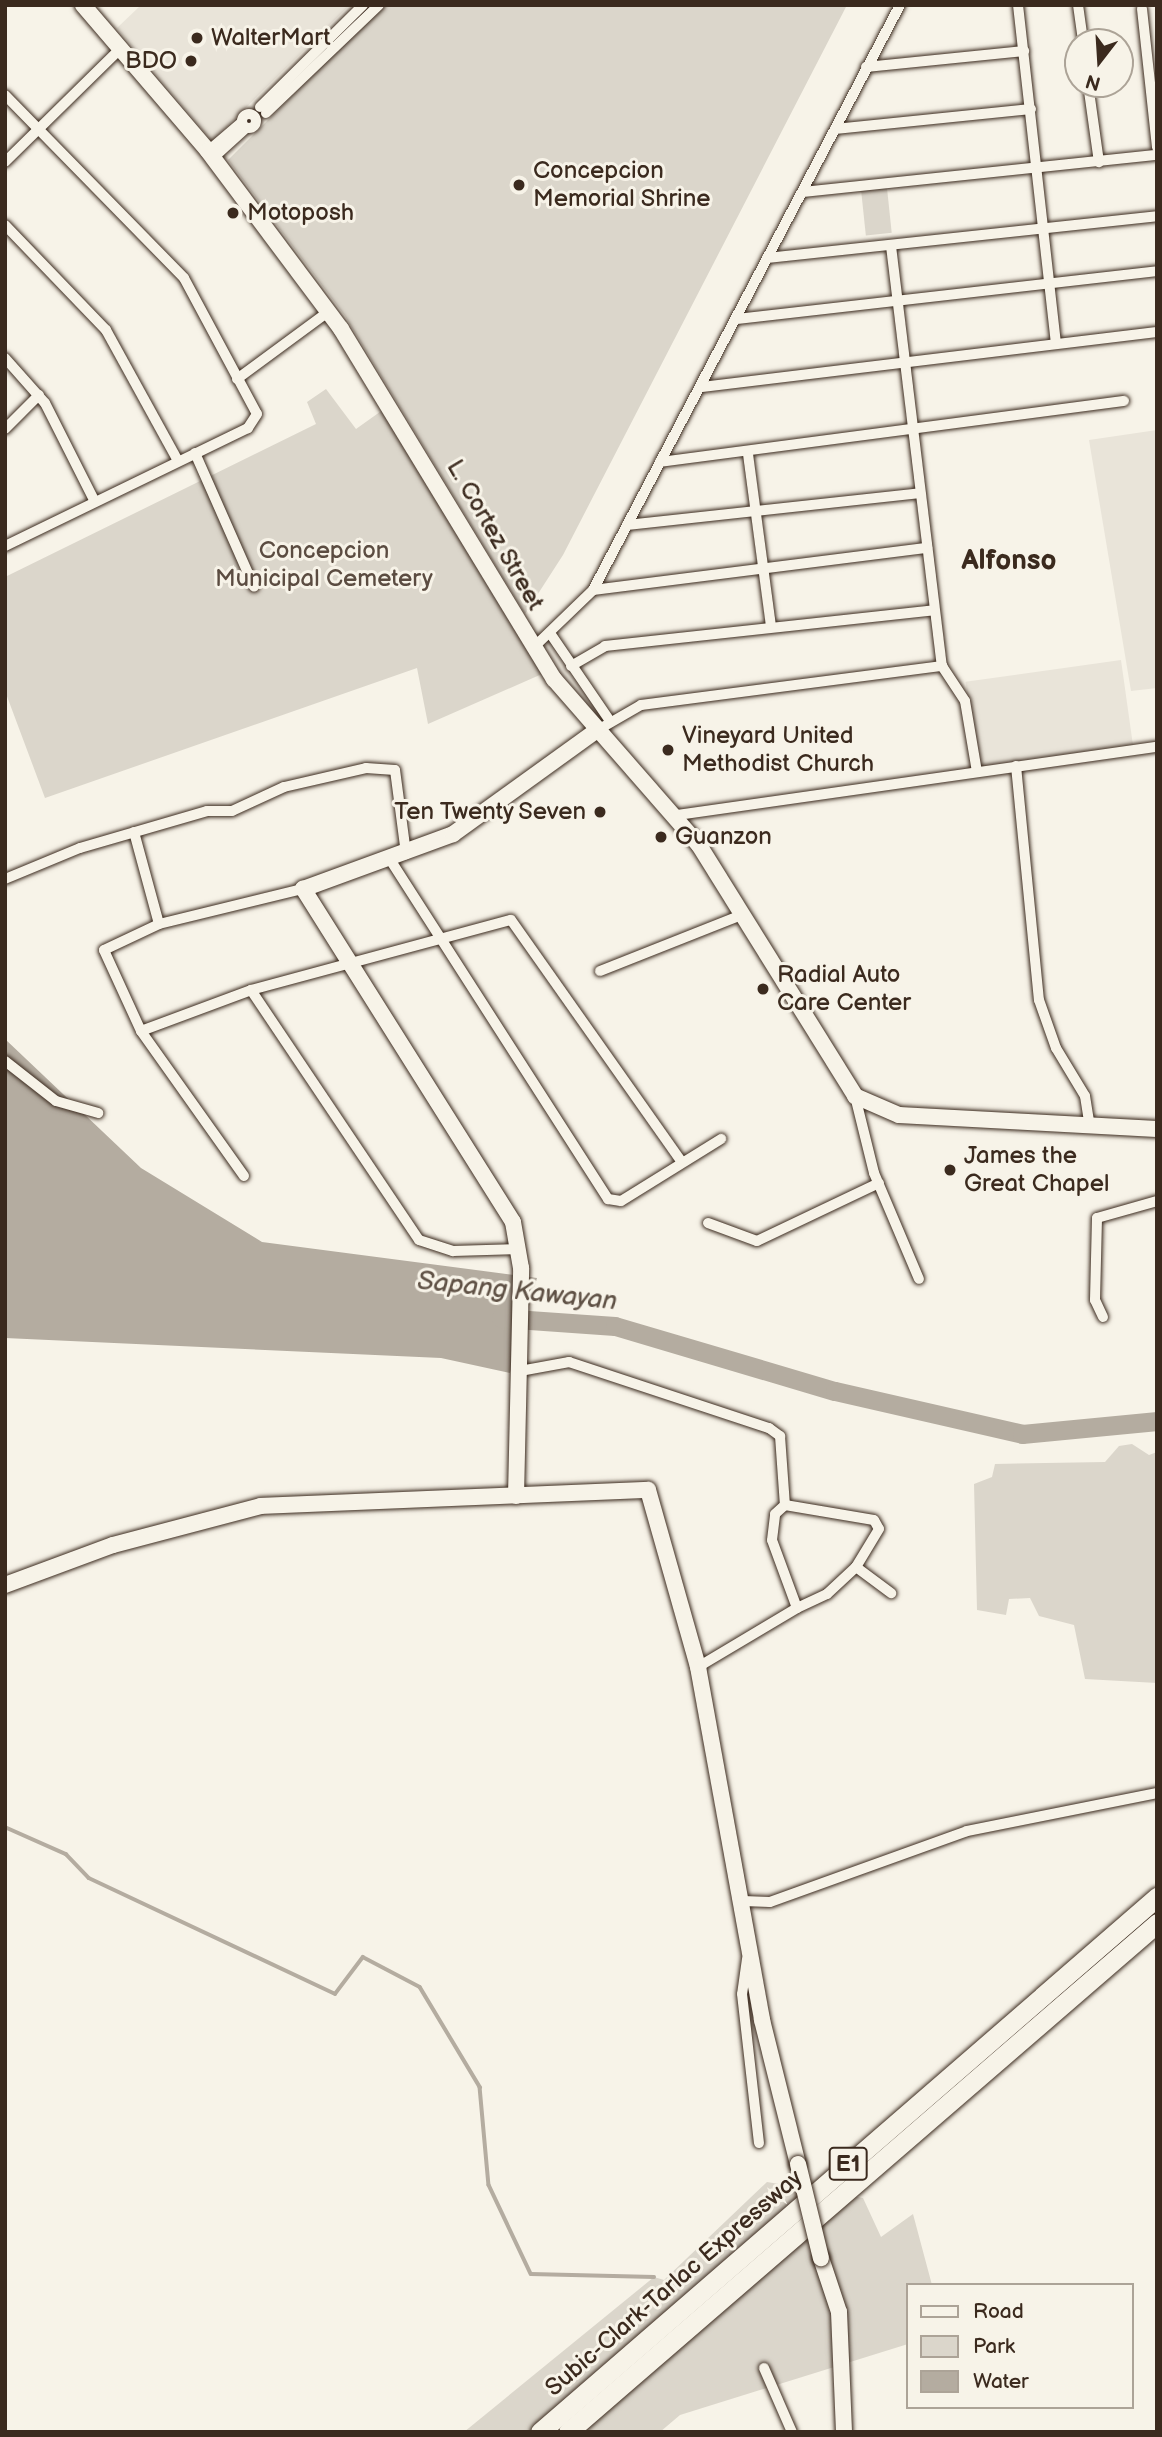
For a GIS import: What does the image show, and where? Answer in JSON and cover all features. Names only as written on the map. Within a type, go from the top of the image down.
[{"type":"highway","name":"Subic-Clark-Tarlac Expressway","points":[[540,2432],[1157,1897]]},
{"type":"highway","name":"Subic-Clark-Tarlac Expressway","points":[[568,2432],[1157,1923]]},
{"type":"street","name":"L. Cortez Street","points":[[83,5],[211,155],[328,312],[430,467],[534,647],[596,731],[677,815],[744,914],[855,1096]]},
{"type":"street","points":[[259,114],[363,5]]},
{"type":"street","points":[[211,155],[379,5]]},
{"type":"street","points":[[534,647],[552,636],[593,590],[702,387],[900,5]]},
{"type":"street","points":[[1018,5],[1046,228],[1055,344]]},
{"type":"street","points":[[1078,5],[1081,28]]},
{"type":"street","points":[[1142,9],[1157,147]]},
{"type":"street","points":[[5,162],[120,49]]},
{"type":"street","points":[[866,67],[1024,51]]},
{"type":"street","points":[[5,95],[40,127],[184,278],[237,379],[255,407],[255,422],[5,546]]},
{"type":"street","points":[[1090,98],[1099,162]]},
{"type":"street","points":[[835,129],[1031,109]]},
{"type":"street","points":[[803,192],[1157,155]]},
{"type":"street","points":[[767,258],[1157,216]]},
{"type":"street","points":[[5,225],[106,330],[178,461]]},
{"type":"street","points":[[891,246],[942,666],[965,701],[977,772]]},
{"type":"street","points":[[737,318],[898,304],[1157,271]]},
{"type":"street","points":[[237,379],[328,312]]},
{"type":"street","points":[[702,387],[904,366],[1157,332]]},
{"type":"street","points":[[5,358],[39,395],[94,500]]},
{"type":"street","points":[[5,429],[39,395]]},
{"type":"street","points":[[660,462],[748,454],[1124,401]]},
{"type":"street","points":[[195,453],[254,587]]},
{"type":"street","points":[[748,454],[771,626]]},
{"type":"street","points":[[627,525],[755,514],[920,493]]},
{"type":"street","points":[[593,590],[927,548]]},
{"type":"street","points":[[571,666],[604,646],[934,610]]},
{"type":"street","points":[[552,636],[608,719]]},
{"type":"street","points":[[244,1176],[141,1031],[103,955],[106,946],[159,924],[303,889],[399,858],[453,834],[596,731],[608,719],[641,705],[942,666]]},
{"type":"street","points":[[677,815],[1157,747]]},
{"type":"street","points":[[1016,766],[1039,1000],[1056,1048],[1085,1096],[1090,1126]]},
{"type":"street","points":[[5,879],[134,832],[208,811],[232,811],[284,787],[383,767],[395,770],[399,858],[442,942],[608,1199],[621,1201],[721,1139]]},
{"type":"street","points":[[134,832],[159,924]]},
{"type":"street","points":[[303,889],[347,965],[513,1222],[521,1268],[516,1496]]},
{"type":"street","points":[[600,971],[744,914]]},
{"type":"street","points":[[141,1031],[251,990],[442,942],[505,920],[518,924],[682,1162]]},
{"type":"street","points":[[251,990],[419,1240],[453,1251],[520,1250]]},
{"type":"street","points":[[5,1060],[55,1101],[99,1113]]},
{"type":"street","points":[[919,1279],[878,1183],[854,1114],[855,1096],[900,1115],[1157,1129]]},
{"type":"street","points":[[708,1223],[757,1241],[878,1183]]},
{"type":"street","points":[[1103,1317],[1095,1300],[1097,1218],[1157,1201]]},
{"type":"street","points":[[519,1364],[569,1362],[769,1427],[780,1436],[785,1505],[771,1525],[772,1540],[797,1608]]},
{"type":"street","points":[[5,1585],[113,1545],[261,1506],[648,1490],[698,1667],[743,1901],[748,1949],[821,2258],[839,2312],[844,2432]]},
{"type":"street","points":[[698,1667],[797,1608],[827,1594],[856,1567],[879,1529],[874,1520],[785,1505]]},
{"type":"street","points":[[856,1567],[891,1593]]},
{"type":"street","points":[[743,1901],[770,1902],[967,1831],[1157,1793]]},
{"type":"street","points":[[748,1949],[742,1994],[759,2143]]},
{"type":"street","points":[[764,2368],[792,2432]]},
{"type":"shaded area","points":[[141,5],[350,5],[212,141],[117,28]]},
{"type":"shaded area","points":[[1157,430],[1157,688],[1131,691],[1089,440]]},
{"type":"shaded area","points":[[1121,660],[1133,745],[977,767],[966,682]]},
{"type":"green space","points":[[383,5],[847,5],[563,555],[525,614],[345,316],[228,160]]},
{"type":"green space","points":[[887,188],[892,233],[866,235],[861,191]]},
{"type":"green space","name":"Concepcion Municipal Cemetery","points":[[326,389],[356,429],[384,409],[542,674],[428,724],[417,668],[45,798],[5,691],[5,577],[316,424],[307,402]]},
{"type":"green space","points":[[1132,1444],[1149,1455],[1157,1452],[1157,1683],[1085,1679],[1074,1625],[1039,1616],[1030,1598],[1009,1599],[1006,1615],[977,1610],[974,1484],[992,1477],[995,1464],[1105,1462],[1119,1446]]},
{"type":"green space","points":[[767,2182],[863,2198],[881,2237],[913,2214],[931,2283],[906,2283],[906,2345],[680,2415],[660,2432],[464,2432],[654,2277],[664,2280]]},
{"type":"water","points":[[5,1039],[141,1168],[262,1242],[537,1278],[510,1373],[441,1358],[5,1338]]},
{"type":"waterway","name":"Sapang Kawayan","points":[[501,1318],[615,1326],[835,1391],[1022,1434],[1157,1421]]},
{"type":"waterway","points":[[5,1827],[66,1854],[89,1878],[335,1994],[363,1957],[420,1987],[480,2087],[489,2185],[531,2274],[654,2277]]},
{"type":"place","name":"WalterMart","points":[[197,38]]},
{"type":"place","name":"BDO","points":[[191,61]]},
{"type":"place","name":"Concepcion Memorial Shrine","points":[[519,185]]},
{"type":"place","name":"Motoposh","points":[[233,213]]},
{"type":"place","name":"Vineyard United Methodist Church","points":[[668,750]]},
{"type":"place","name":"Ten Twenty Seven","points":[[600,812]]},
{"type":"place","name":"Guanzon","points":[[661,837]]},
{"type":"place","name":"Radial Auto Care Center","points":[[763,989]]},
{"type":"place","name":"James the Great Chapel","points":[[950,1170]]},
{"type":"district","name":"Alfonso","points":[[1009,561]]}]
